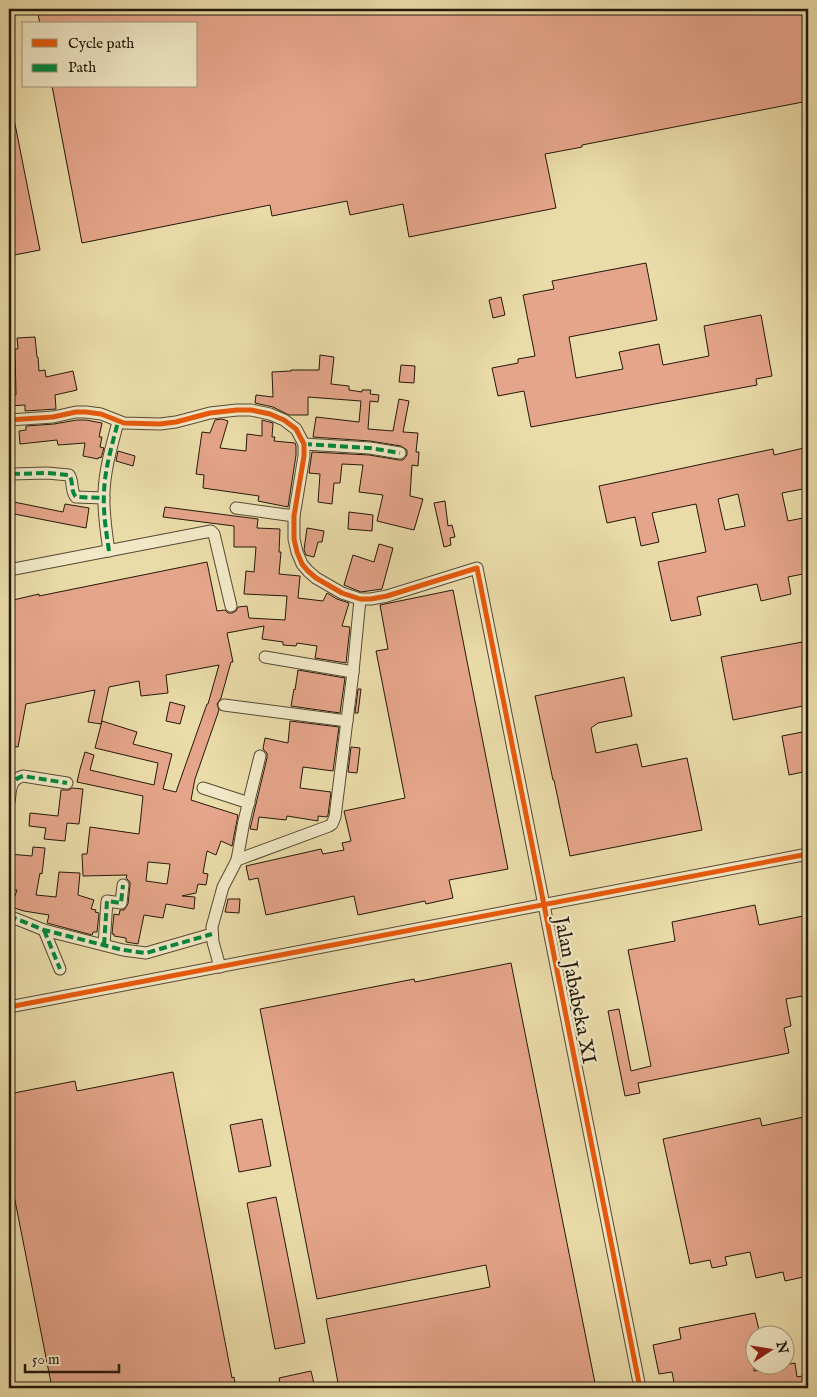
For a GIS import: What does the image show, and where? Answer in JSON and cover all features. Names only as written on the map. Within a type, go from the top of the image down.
[{"type":"street","points":[[9,420],[53,417],[86,412],[101,414],[118,422],[160,424],[210,413],[251,410],[270,414],[284,420],[296,429],[304,444],[304,456],[294,516],[294,539],[297,552],[302,564],[308,571],[342,593],[360,599],[335,817],[332,824],[237,860]]},
{"type":"street","points":[[109,551],[104,498],[107,466],[118,422]]},
{"type":"street","points":[[304,444],[370,448],[400,453]]},
{"type":"street","points":[[12,474],[69,475],[76,497],[104,498]]},
{"type":"street","points":[[236,508],[294,516]]},
{"type":"street","points":[[9,570],[212,531],[231,606]]},
{"type":"street","name":"Jalan Jababeka XI","points":[[360,599],[387,596],[477,568],[640,1388]]},
{"type":"street","points":[[266,657],[353,672]]},
{"type":"street","points":[[224,704],[347,721]]},
{"type":"street","points":[[220,967],[215,955],[212,934],[213,923],[223,887],[237,860],[260,756]]},
{"type":"street","points":[[9,802],[12,783],[15,779],[23,776],[67,783]]},
{"type":"street","points":[[203,788],[249,803]]},
{"type":"street","points":[[9,1007],[808,854]]},
{"type":"street","points":[[104,945],[107,901],[121,902],[123,886]]},
{"type":"street","points":[[9,916],[44,930],[123,950],[149,953],[212,934]]},
{"type":"street","points":[[44,930],[60,969]]},
{"type":"building","points":[[37,9],[808,9],[808,101],[582,145],[582,147],[545,154],[556,208],[409,237],[403,204],[350,215],[347,201],[272,216],[270,205],[82,243],[52,88],[198,88],[198,22],[40,22]]},
{"type":"building","points":[[9,119],[14,119],[40,250],[9,256]]},
{"type":"building","points":[[646,263],[657,320],[569,337],[576,378],[623,369],[619,352],[659,344],[663,365],[709,356],[704,326],[761,315],[772,376],[756,379],[757,385],[531,427],[524,391],[498,396],[492,368],[518,363],[518,359],[535,356],[523,295],[554,289],[552,281]]},
{"type":"building","points":[[501,297],[505,315],[493,318],[489,300]]},
{"type":"building","points":[[35,337],[39,371],[45,370],[46,377],[73,371],[77,390],[55,395],[56,409],[25,411],[25,405],[9,406],[9,395],[16,395],[15,349],[18,349],[17,338]]},
{"type":"building","points":[[320,355],[334,357],[331,384],[349,386],[349,390],[362,392],[362,390],[371,390],[370,394],[379,395],[378,402],[370,401],[368,429],[393,431],[399,399],[409,401],[403,432],[418,433],[416,452],[419,452],[418,466],[412,465],[410,496],[423,499],[414,530],[377,521],[383,495],[359,492],[363,465],[342,464],[340,483],[334,483],[332,504],[318,502],[320,474],[309,473],[312,452],[369,455],[399,460],[403,460],[407,455],[407,450],[401,446],[370,441],[313,437],[316,417],[359,422],[361,401],[308,397],[308,415],[289,415],[273,407],[255,403],[256,395],[273,397],[272,372],[319,370]]},
{"type":"building","points":[[401,365],[415,366],[414,383],[399,382]]},
{"type":"building","points":[[222,419],[228,421],[220,448],[246,451],[247,434],[262,436],[262,420],[273,423],[272,437],[275,437],[274,441],[295,443],[296,455],[288,507],[258,501],[259,496],[203,488],[204,475],[196,474],[202,432],[210,433],[215,420]]},
{"type":"building","points":[[77,420],[102,423],[99,437],[102,437],[100,447],[104,448],[101,458],[83,456],[85,443],[58,445],[57,440],[20,444],[19,431],[26,430],[26,426]]},
{"type":"building","points":[[808,447],[808,488],[782,493],[788,521],[808,517],[808,573],[788,577],[791,594],[761,601],[757,584],[697,597],[701,615],[671,621],[658,562],[706,552],[696,504],[652,513],[659,542],[641,546],[635,517],[607,523],[599,486],[773,449],[774,455]],"holes":[[[738,494],[745,526],[725,530],[718,499]]]},
{"type":"building","points":[[118,451],[135,456],[133,466],[116,461]]},
{"type":"building","points":[[9,501],[63,512],[65,504],[89,508],[86,528],[9,513]]},
{"type":"building","points":[[445,501],[448,526],[452,525],[455,537],[450,538],[451,545],[444,547],[434,503]]},
{"type":"building","points":[[165,507],[258,519],[257,528],[280,529],[279,552],[281,552],[279,574],[300,576],[298,598],[323,601],[327,593],[349,603],[342,626],[350,627],[346,663],[315,658],[317,646],[297,643],[296,646],[283,645],[283,642],[262,639],[264,626],[227,633],[233,662],[231,662],[221,698],[217,704],[219,710],[195,779],[191,800],[238,815],[232,846],[221,841],[216,855],[207,851],[203,873],[208,874],[206,885],[198,884],[196,893],[182,896],[195,897],[194,909],[166,904],[163,918],[144,915],[138,944],[126,942],[126,938],[112,934],[114,914],[119,915],[120,910],[124,910],[128,904],[130,882],[126,878],[127,875],[83,876],[82,854],[87,854],[90,827],[139,834],[143,796],[77,782],[80,769],[85,752],[94,755],[90,770],[154,785],[158,763],[95,748],[102,721],[137,732],[133,744],[172,754],[163,789],[176,792],[208,704],[219,665],[166,675],[168,693],[141,696],[139,681],[109,687],[101,724],[88,722],[95,690],[26,704],[18,747],[9,746],[9,601],[207,562],[217,611],[225,610],[228,613],[232,613],[238,607],[247,606],[249,618],[285,620],[287,596],[244,594],[246,571],[254,572],[256,547],[234,547],[234,526],[163,517]],"holes":[[[148,862],[170,864],[167,884],[146,881]]]},
{"type":"building","points":[[349,512],[373,515],[372,531],[348,529]]},
{"type":"building","points":[[307,528],[324,531],[322,542],[318,542],[314,557],[306,555],[304,550]]},
{"type":"building","points":[[379,544],[393,548],[382,589],[361,592],[344,585],[353,555],[374,562]]},
{"type":"building","points":[[453,590],[508,869],[449,880],[453,898],[426,904],[425,901],[358,915],[354,896],[266,915],[258,878],[249,880],[246,866],[321,849],[323,854],[344,850],[342,843],[351,841],[344,811],[405,798],[376,651],[388,649],[380,605]]},
{"type":"building","points":[[808,641],[808,705],[733,720],[721,657]]},
{"type":"building","points":[[298,670],[345,678],[340,713],[291,706]]},
{"type":"building","points":[[624,677],[632,716],[598,723],[591,728],[596,753],[637,744],[642,767],[687,758],[702,830],[570,856],[535,696]]},
{"type":"building","points":[[358,689],[361,689],[358,713],[355,713]]},
{"type":"building","points":[[170,702],[185,706],[180,724],[166,721]]},
{"type":"building","points":[[290,721],[339,727],[333,771],[303,767],[300,788],[331,792],[328,815],[327,817],[318,816],[318,821],[287,816],[286,820],[259,817],[257,830],[250,829],[267,758],[267,753],[263,749],[265,738],[288,743]]},
{"type":"building","points":[[808,731],[808,771],[789,775],[782,736]]},
{"type":"building","points":[[351,747],[360,748],[357,773],[348,772]]},
{"type":"building","points":[[83,789],[79,824],[67,823],[65,841],[44,839],[46,828],[29,826],[30,813],[58,816],[61,790]]},
{"type":"building","points":[[33,847],[45,848],[42,874],[40,873],[36,895],[56,897],[59,872],[80,873],[78,895],[94,900],[91,909],[99,913],[97,932],[93,932],[92,935],[47,923],[49,915],[11,907],[17,890],[9,889],[9,854],[32,856]]},
{"type":"building","points":[[228,899],[240,899],[239,913],[225,912]]},
{"type":"building","points":[[755,905],[759,925],[808,915],[808,995],[786,999],[791,1026],[784,1028],[789,1053],[638,1083],[640,1093],[625,1096],[608,1011],[619,1009],[631,1071],[651,1066],[628,950],[675,941],[672,922]]},
{"type":"building","points":[[511,963],[596,1388],[339,1388],[326,1319],[490,1287],[486,1265],[317,1299],[260,1009],[414,979],[415,982]]},
{"type":"building","points":[[173,1072],[232,1378],[234,1377],[236,1388],[52,1388],[9,1170],[9,1094],[75,1081],[77,1091]]},
{"type":"building","points":[[808,1116],[808,1276],[785,1281],[783,1272],[756,1278],[750,1252],[725,1257],[727,1265],[712,1268],[710,1260],[690,1264],[663,1139],[760,1118],[762,1126]]},
{"type":"building","points":[[262,1119],[271,1166],[239,1172],[230,1125]]},
{"type":"building","points":[[276,1197],[305,1343],[275,1349],[247,1203]]},
{"type":"building","points":[[755,1313],[758,1324],[744,1324],[744,1374],[794,1374],[795,1363],[797,1377],[808,1375],[808,1388],[675,1388],[672,1372],[659,1374],[653,1345],[681,1339],[679,1328]]},
{"type":"building","points":[[311,1371],[315,1388],[281,1388],[279,1378]]},
{"type":"marked path","points":[[109,551],[104,514],[104,492],[107,465],[118,422]]},
{"type":"marked path","points":[[304,444],[370,448],[400,453]]},
{"type":"marked path","points":[[12,474],[47,473],[69,475],[76,497],[104,498]]},
{"type":"marked path","points":[[9,802],[13,783],[23,776],[67,783]]},
{"type":"marked path","points":[[104,945],[107,901],[121,903],[123,885]]},
{"type":"marked path","points":[[9,916],[44,930],[123,950],[146,953],[212,934]]},
{"type":"marked path","points":[[44,930],[60,969]]},
{"type":"cycle path","points":[[9,420],[53,417],[86,412],[101,414],[124,423],[160,424],[210,413],[237,410],[251,410],[270,414],[284,420],[296,429],[304,444],[304,456],[294,516],[294,539],[302,564],[316,578],[342,593],[360,599],[371,599],[387,596],[477,568],[640,1388]]},
{"type":"cycle path","points":[[9,1007],[808,854]]}]
